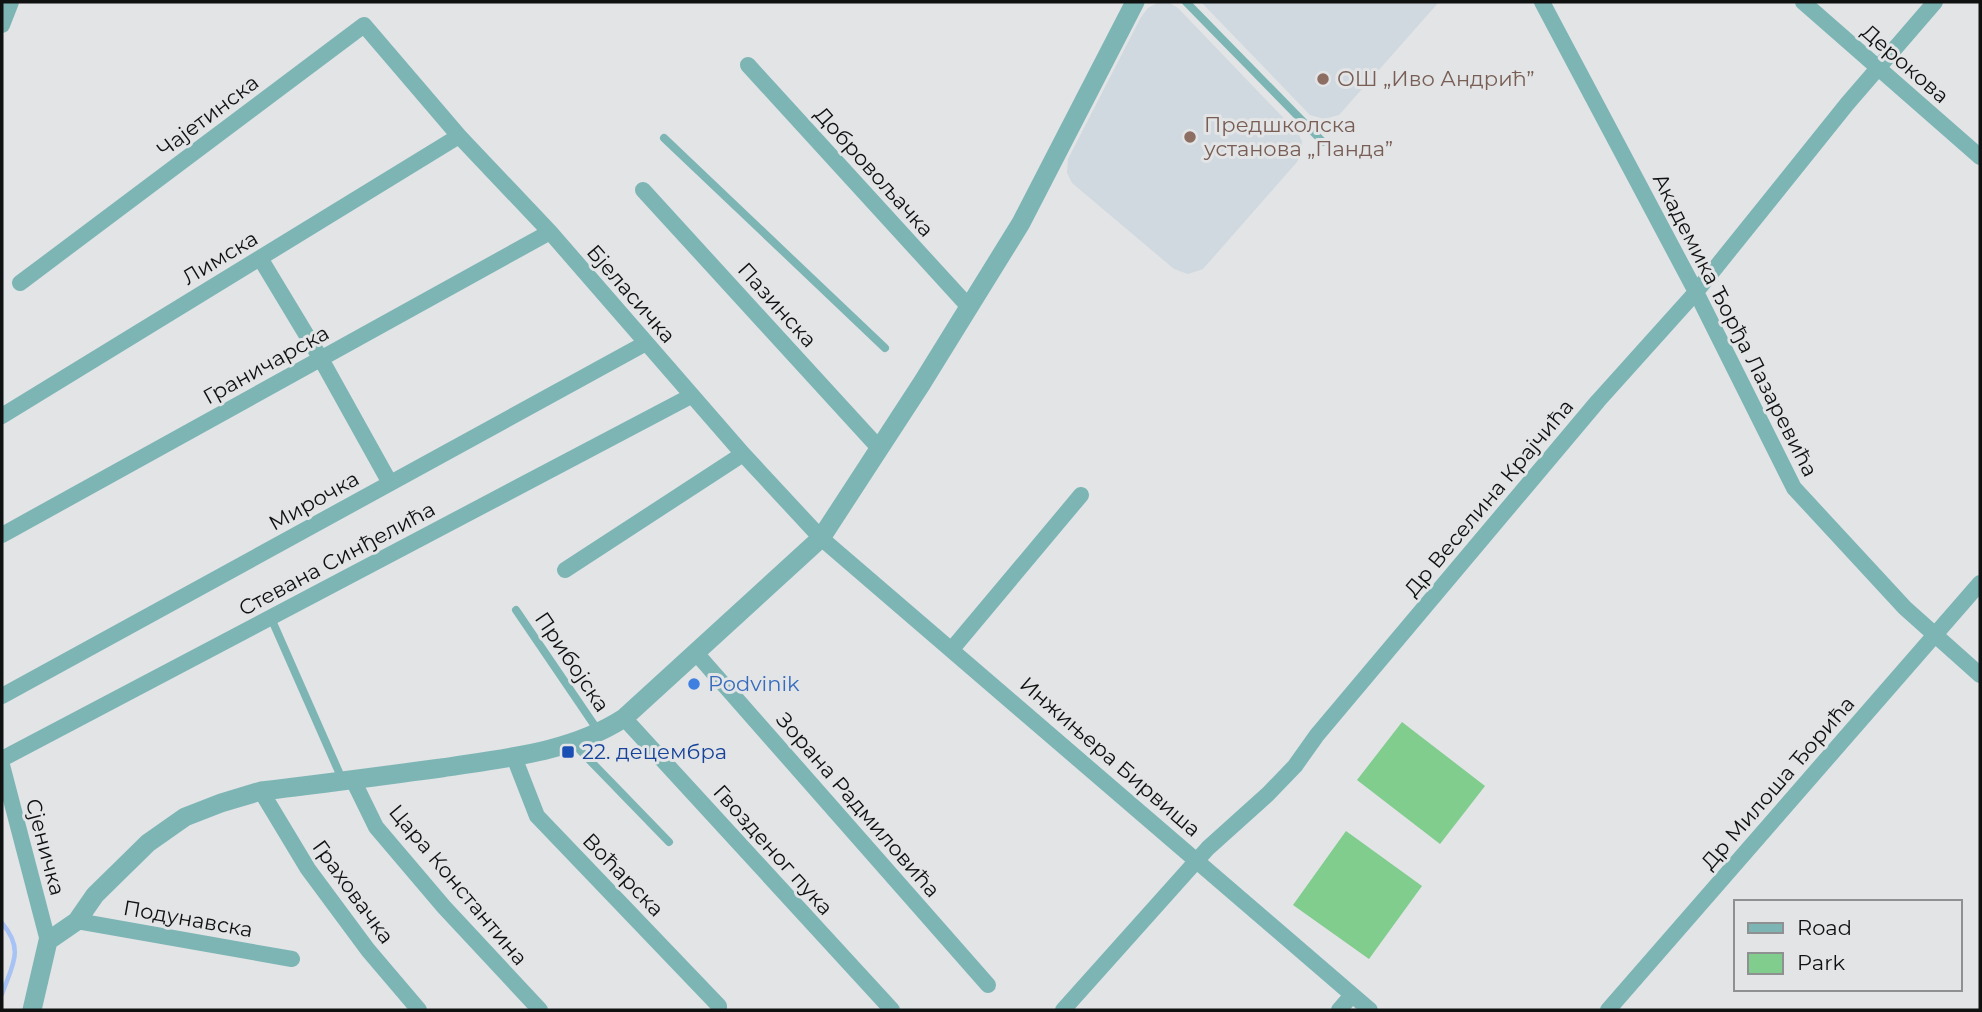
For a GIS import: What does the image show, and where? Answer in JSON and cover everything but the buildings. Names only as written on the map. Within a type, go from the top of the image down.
[{"type":"street","points":[[2,25],[11,2]]},
{"type":"street","points":[[32,1010],[48,941],[77,921],[95,895],[121,867],[148,843],[185,817],[261,791],[514,757],[573,743],[600,734],[624,718],[696,653],[821,538],[1021,223],[1135,2]]},
{"type":"street","name":"Академика Ђорђа Лазаревића","points":[[1542,2],[1696,292],[1794,488],[1905,608],[1980,675]]},
{"type":"street","name":"Дерокова","points":[[1803,2],[1980,157]]},
{"type":"street","name":"Др Веселина Крајчића","points":[[1063,1010],[1197,860],[1295,766],[1332,717],[1589,412],[1696,292],[1847,104],[1935,2]]},
{"type":"street","name":"Чајетинска","points":[[20,283],[364,25],[410,78]]},
{"type":"street","name":"Добровољачка","points":[[748,65],[969,307]]},
{"type":"street","name":"Бјеласичка","points":[[410,78],[459,136],[550,232],[691,396],[821,538]]},
{"type":"street","name":"Лимска","points":[[2,416],[459,136]]},
{"type":"street","name":"Пазинска","points":[[643,190],[879,448]]},
{"type":"street","name":"Граничарска","points":[[2,536],[550,232]]},
{"type":"street","points":[[260,258],[321,359],[390,483]]},
{"type":"street","name":"Мирочка","points":[[2,696],[646,343]]},
{"type":"street","name":"Стевана Синђелића","points":[[2,758],[691,396]]},
{"type":"street","points":[[565,570],[743,454]]},
{"type":"street","points":[[952,649],[1081,495]]},
{"type":"street","name":"Инжињера Бирвиша","points":[[821,538],[1370,1010]]},
{"type":"street","name":"Др Милоша Ђорића","points":[[1608,1010],[1980,583]]},
{"type":"street","name":"Зорана Радмиловића","points":[[696,653],[988,985]]},
{"type":"street","name":"Гвозденог пука","points":[[624,718],[892,1010]]},
{"type":"street","name":"Воћарска","points":[[514,757],[537,816],[719,1006],[719,1010]]},
{"type":"street","name":"Сјеничка","points":[[2,765],[48,941]]},
{"type":"street","name":"Цара Константина","points":[[348,781],[376,827],[444,907],[540,1010]]},
{"type":"street","name":"Граховачка","points":[[261,791],[308,869],[368,950],[419,1010]]},
{"type":"street","name":"Подунавска","points":[[77,921],[292,959]]},
{"type":"street","points":[[1339,1010],[1352,995]]},
{"type":"lane","points":[[1186,2],[1323,142]]},
{"type":"lane","points":[[664,138],[885,348]]},
{"type":"lane","name":"Прибојска","points":[[516,610],[600,734]]},
{"type":"lane","points":[[271,617],[348,781]]},
{"type":"lane","points":[[573,743],[669,842]]},
{"type":"shaded area","name":"Предшколска установа „Панда”","points":[[1159,2],[1168,2],[1178,8],[1298,133],[1302,141],[1301,155],[1297,162],[1203,269],[1188,274],[1174,269],[1072,183],[1067,173],[1068,159],[1141,17],[1148,8]]},
{"type":"shaded area","name":"ОШ „Иво Андрић”","points":[[1201,2],[1439,2],[1339,115],[1324,119],[1310,115]]},
{"type":"green space","points":[[1402,722],[1485,786],[1440,844],[1357,780]]},
{"type":"green space","points":[[1346,831],[1422,886],[1369,959],[1293,905]]},
{"type":"waterway","points":[[2,923],[13,941],[15,950],[2,994]]},
{"type":"place","name":"ОШ „Иво Андрић”","points":[[1323,79]]},
{"type":"place","name":"Предшколска установа „Панда”","points":[[1190,137]]},
{"type":"place","name":"Podvinik","points":[[694,684]]},
{"type":"place","name":"22. децембра","points":[[568,752]]}]
